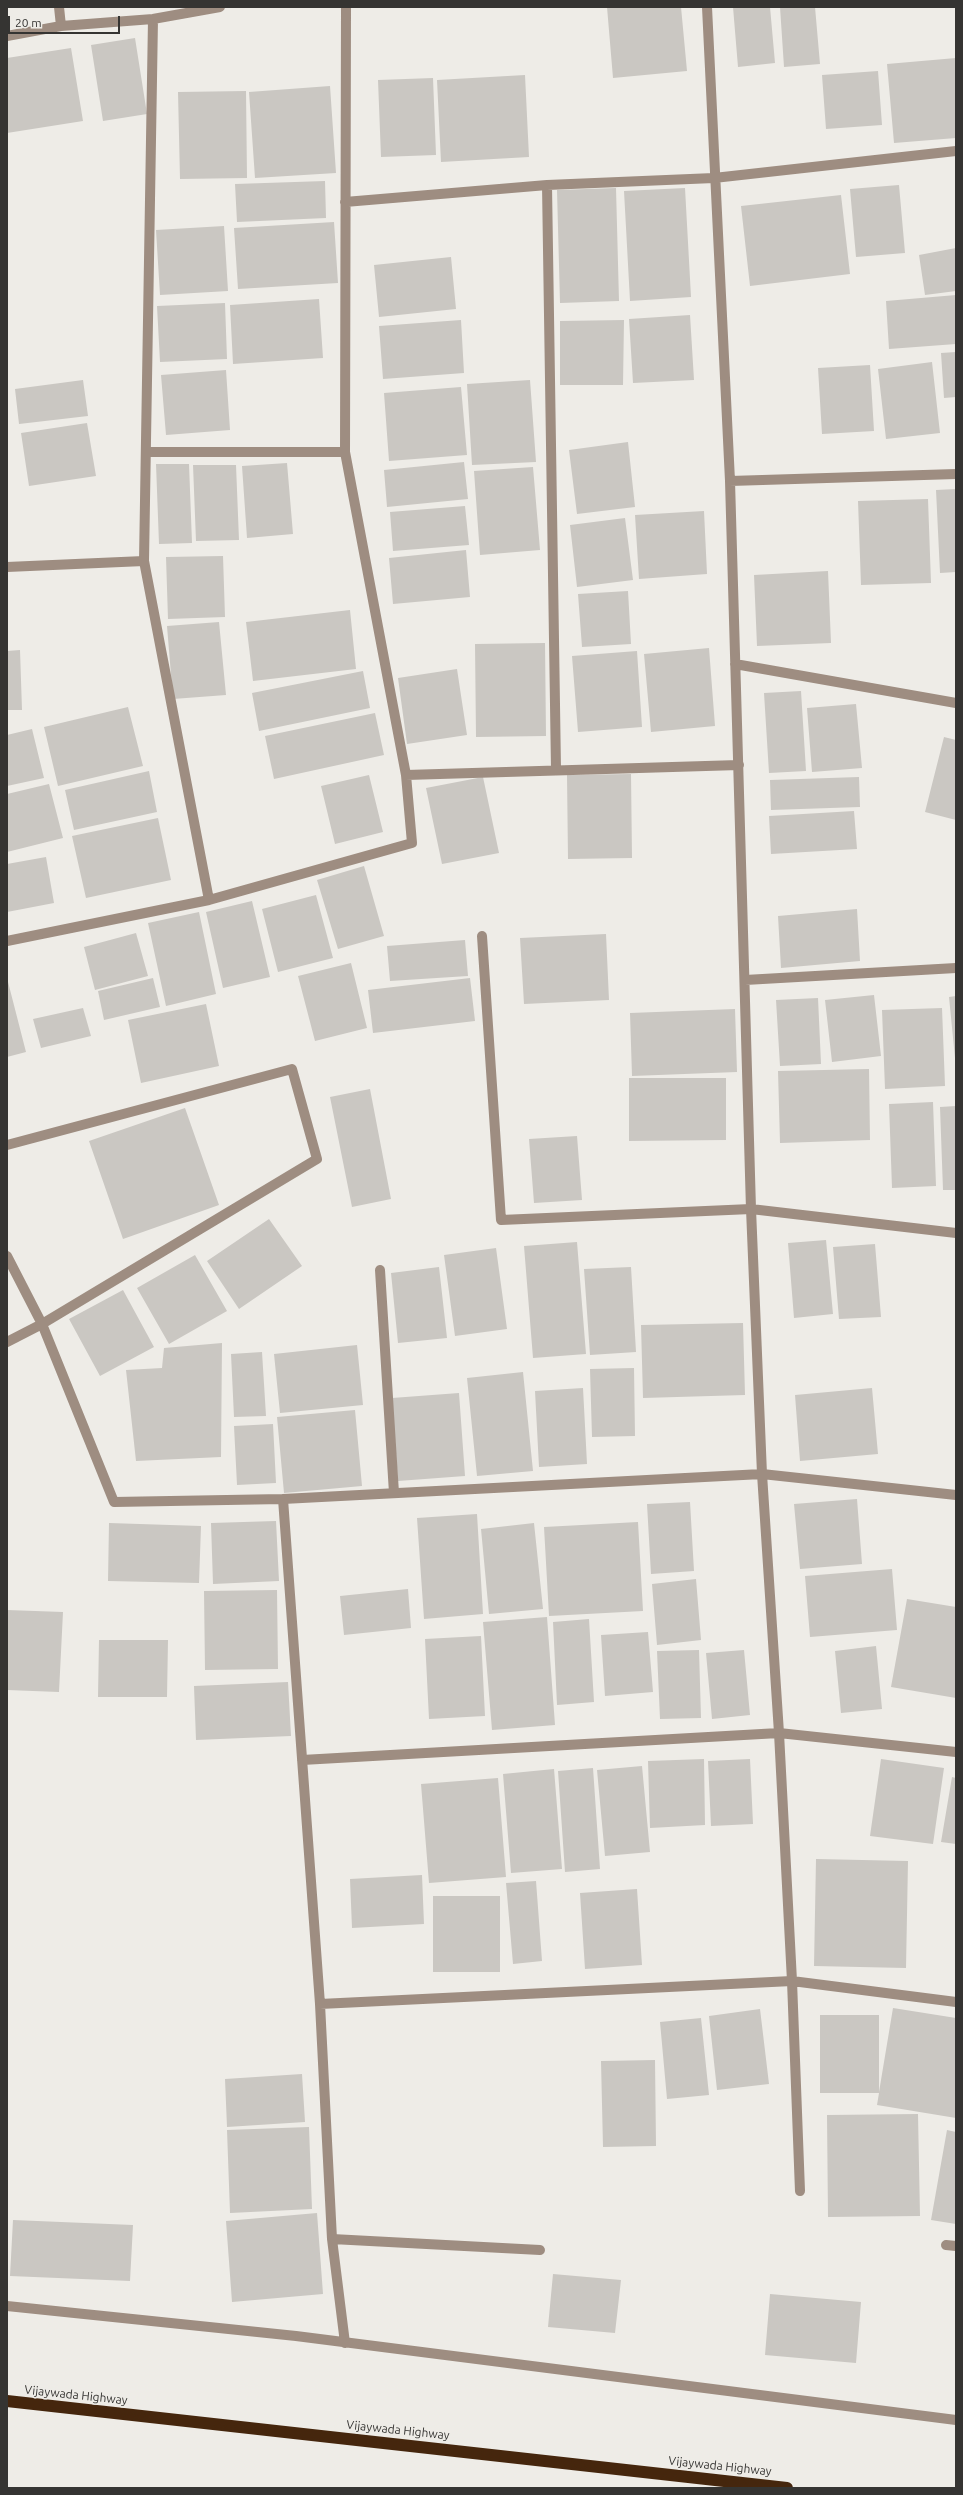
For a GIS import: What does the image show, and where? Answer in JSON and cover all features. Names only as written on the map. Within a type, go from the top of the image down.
[{"type":"highway","name":"Vijaywada Highway","points":[[7,2401],[787,2488]]},
{"type":"street","points":[[59,7],[61,26]]},
{"type":"street","points":[[7,36],[61,26],[153,19],[219,7]]},
{"type":"street","points":[[7,942],[209,900],[412,843],[406,776],[345,452],[346,7]]},
{"type":"street","points":[[707,7],[714,178],[730,481],[734,664],[739,765],[751,1209],[762,1474],[779,1733],[792,1981],[800,2191]]},
{"type":"street","points":[[153,19],[144,561],[209,900]]},
{"type":"street","points":[[345,202],[547,185],[714,178],[956,151]]},
{"type":"street","points":[[547,185],[556,770]]},
{"type":"street","points":[[146,452],[345,452]]},
{"type":"street","points":[[730,481],[956,474]]},
{"type":"street","points":[[7,567],[144,561]]},
{"type":"street","points":[[734,664],[956,703]]},
{"type":"street","points":[[406,776],[739,765]]},
{"type":"street","points":[[482,936],[501,1220],[751,1209],[956,1233]]},
{"type":"street","points":[[745,980],[956,968]]},
{"type":"street","points":[[7,1145],[292,1069],[317,1160],[42,1324],[7,1342]]},
{"type":"street","points":[[7,1256],[42,1324],[114,1502],[283,1499],[762,1474],[956,1495]]},
{"type":"street","points":[[380,1270],[394,1493]]},
{"type":"street","points":[[283,1499],[320,2004],[332,2239],[345,2343]]},
{"type":"street","points":[[302,1760],[779,1733],[956,1752]]},
{"type":"street","points":[[320,2004],[792,1981],[956,2002]]},
{"type":"street","points":[[332,2239],[540,2250]]},
{"type":"street","points":[[7,2306],[345,2343],[956,2420]]},
{"type":"building","points":[[607,7],[681,7],[687,71],[613,78]]},
{"type":"building","points":[[733,7],[770,7],[775,63],[738,67]]},
{"type":"building","points":[[780,7],[815,7],[820,64],[784,67]]},
{"type":"building","points":[[135,38],[147,114],[103,121],[91,45]]},
{"type":"building","points":[[71,48],[83,121],[7,133],[7,58]]},
{"type":"building","points":[[956,58],[956,138],[894,143],[887,64]]},
{"type":"building","points":[[878,71],[882,125],[826,129],[822,75]]},
{"type":"building","points":[[525,75],[529,157],[441,162],[437,80]]},
{"type":"building","points":[[433,78],[436,155],[381,157],[378,80]]},
{"type":"building","points":[[330,86],[336,173],[255,178],[249,92]]},
{"type":"building","points":[[246,91],[247,178],[180,179],[178,92]]},
{"type":"building","points":[[325,181],[326,218],[237,222],[235,184]]},
{"type":"building","points":[[899,185],[905,253],[856,257],[850,189]]},
{"type":"building","points":[[616,188],[619,301],[560,303],[557,190]]},
{"type":"building","points":[[685,188],[691,297],[630,301],[624,191]]},
{"type":"building","points":[[841,195],[850,274],[750,286],[741,206]]},
{"type":"building","points":[[334,222],[338,283],[238,289],[234,228]]},
{"type":"building","points":[[224,226],[228,291],[160,295],[156,230]]},
{"type":"building","points":[[956,248],[956,291],[925,295],[919,255]]},
{"type":"building","points":[[451,257],[456,309],[379,317],[374,265]]},
{"type":"building","points":[[956,295],[956,344],[889,349],[886,301]]},
{"type":"building","points":[[319,299],[323,358],[233,364],[230,305]]},
{"type":"building","points":[[225,303],[227,359],[160,362],[157,306]]},
{"type":"building","points":[[690,315],[694,380],[633,383],[629,319]]},
{"type":"building","points":[[461,320],[464,373],[383,379],[379,326]]},
{"type":"building","points":[[624,320],[623,385],[560,385],[560,321]]},
{"type":"building","points":[[956,352],[956,397],[944,398],[941,353]]},
{"type":"building","points":[[932,362],[940,433],[886,439],[878,369]]},
{"type":"building","points":[[870,365],[874,431],[822,434],[818,368]]},
{"type":"building","points":[[226,370],[230,430],[166,435],[161,375]]},
{"type":"building","points":[[83,380],[88,416],[19,424],[15,389]]},
{"type":"building","points":[[530,380],[536,462],[472,465],[467,384]]},
{"type":"building","points":[[461,387],[467,455],[389,461],[384,393]]},
{"type":"building","points":[[87,423],[96,476],[29,486],[21,433]]},
{"type":"building","points":[[628,442],[635,507],[577,514],[569,450]]},
{"type":"building","points":[[464,462],[468,499],[387,507],[384,470]]},
{"type":"building","points":[[287,463],[293,534],[247,538],[242,466]]},
{"type":"building","points":[[156,464],[189,464],[192,543],[159,544]]},
{"type":"building","points":[[193,465],[236,465],[239,540],[196,541]]},
{"type":"building","points":[[533,467],[540,550],[480,555],[474,471]]},
{"type":"building","points":[[956,489],[956,572],[940,573],[936,490]]},
{"type":"building","points":[[928,499],[931,583],[861,585],[858,501]]},
{"type":"building","points":[[465,506],[469,545],[393,551],[390,512]]},
{"type":"building","points":[[704,511],[707,574],[639,579],[635,515]]},
{"type":"building","points":[[625,518],[633,580],[577,587],[570,525]]},
{"type":"building","points":[[466,550],[470,597],[393,604],[389,558]]},
{"type":"building","points":[[223,556],[225,617],[168,619],[166,557]]},
{"type":"building","points":[[828,571],[831,643],[757,646],[754,575]]},
{"type":"building","points":[[628,591],[631,644],[582,647],[578,594]]},
{"type":"building","points":[[350,610],[356,669],[253,681],[246,622]]},
{"type":"building","points":[[219,622],[226,695],[173,699],[167,626]]},
{"type":"building","points":[[545,643],[546,736],[476,737],[475,644]]},
{"type":"building","points":[[709,648],[715,726],[651,732],[644,654]]},
{"type":"building","points":[[20,650],[22,710],[7,710],[7,651]]},
{"type":"building","points":[[637,651],[642,727],[578,732],[572,656]]},
{"type":"building","points":[[457,669],[467,735],[407,744],[398,678]]},
{"type":"building","points":[[363,671],[370,708],[259,731],[252,693]]},
{"type":"building","points":[[801,691],[806,771],[769,773],[764,693]]},
{"type":"building","points":[[856,704],[862,768],[812,772],[807,708]]},
{"type":"building","points":[[128,707],[143,766],[58,786],[44,727]]},
{"type":"building","points":[[375,713],[384,755],[274,779],[265,736]]},
{"type":"building","points":[[32,729],[44,778],[7,786],[7,735]]},
{"type":"building","points":[[944,737],[956,740],[956,820],[925,812]]},
{"type":"building","points":[[149,771],[157,812],[74,830],[65,790]]},
{"type":"building","points":[[631,774],[632,858],[568,859],[567,775]]},
{"type":"building","points":[[369,775],[383,832],[335,844],[321,786]]},
{"type":"building","points":[[483,777],[499,853],[442,864],[426,788]]},
{"type":"building","points":[[859,777],[860,807],[771,810],[770,780]]},
{"type":"building","points":[[49,784],[63,838],[7,852],[7,794]]},
{"type":"building","points":[[854,811],[857,849],[771,854],[769,816]]},
{"type":"building","points":[[158,818],[171,880],[86,898],[72,836]]},
{"type":"building","points":[[46,857],[54,903],[7,912],[7,864]]},
{"type":"building","points":[[364,866],[384,936],[338,949],[317,880]]},
{"type":"building","points":[[316,895],[333,958],[278,972],[262,909]]},
{"type":"building","points":[[252,901],[270,977],[223,988],[206,912]]},
{"type":"building","points":[[857,909],[860,961],[781,968],[778,916]]},
{"type":"building","points":[[199,912],[216,994],[166,1006],[148,923]]},
{"type":"building","points":[[136,933],[148,976],[95,990],[84,947]]},
{"type":"building","points":[[606,934],[609,1000],[524,1004],[520,938]]},
{"type":"building","points":[[465,940],[468,976],[390,981],[387,946]]},
{"type":"building","points":[[351,963],[367,1028],[315,1041],[298,976]]},
{"type":"building","points":[[7,978],[26,1052],[7,1057]]},
{"type":"building","points":[[153,978],[160,1007],[104,1020],[98,991]]},
{"type":"building","points":[[470,978],[475,1021],[373,1033],[368,990]]},
{"type":"building","points":[[874,995],[881,1056],[832,1062],[825,1000]]},
{"type":"building","points":[[956,996],[956,1058],[955,1058],[949,997]]},
{"type":"building","points":[[818,998],[821,1064],[780,1066],[776,1000]]},
{"type":"building","points":[[206,1004],[219,1066],[141,1083],[128,1020]]},
{"type":"building","points":[[83,1008],[91,1036],[41,1048],[33,1019]]},
{"type":"building","points":[[942,1008],[945,1086],[885,1089],[882,1010]]},
{"type":"building","points":[[735,1009],[737,1072],[632,1076],[630,1013]]},
{"type":"building","points":[[869,1069],[870,1140],[780,1143],[778,1071]]},
{"type":"building","points":[[629,1078],[726,1078],[726,1140],[629,1141]]},
{"type":"building","points":[[370,1089],[391,1199],[352,1207],[330,1097]]},
{"type":"building","points":[[933,1102],[936,1186],[892,1188],[889,1104]]},
{"type":"building","points":[[956,1106],[956,1190],[943,1190],[940,1107]]},
{"type":"building","points":[[185,1108],[219,1205],[123,1239],[89,1141]]},
{"type":"building","points":[[577,1136],[582,1200],[534,1203],[529,1139]]},
{"type":"building","points":[[269,1219],[302,1266],[239,1309],[207,1261]]},
{"type":"building","points":[[826,1240],[833,1314],[794,1318],[788,1243]]},
{"type":"building","points":[[577,1242],[586,1354],[533,1358],[524,1246]]},
{"type":"building","points":[[875,1244],[881,1317],[839,1319],[833,1247]]},
{"type":"building","points":[[496,1248],[507,1329],[455,1336],[444,1255]]},
{"type":"building","points":[[195,1255],[227,1311],[169,1344],[137,1288]]},
{"type":"building","points":[[439,1267],[447,1338],[398,1343],[391,1273]]},
{"type":"building","points":[[631,1267],[636,1352],[590,1355],[584,1269]]},
{"type":"building","points":[[123,1290],[154,1347],[100,1376],[69,1319]]},
{"type":"building","points":[[743,1323],[745,1395],[643,1398],[641,1325]]},
{"type":"building","points":[[222,1343],[221,1457],[136,1461],[126,1370],[162,1368],[164,1348]]},
{"type":"building","points":[[357,1345],[363,1405],[280,1413],[274,1354]]},
{"type":"building","points":[[262,1352],[266,1416],[234,1417],[231,1354]]},
{"type":"building","points":[[634,1368],[635,1436],[592,1437],[590,1369]]},
{"type":"building","points":[[523,1372],[533,1471],[477,1476],[467,1378]]},
{"type":"building","points":[[583,1388],[587,1464],[539,1467],[535,1391]]},
{"type":"building","points":[[872,1388],[878,1454],[800,1461],[795,1395]]},
{"type":"building","points":[[459,1393],[465,1476],[398,1481],[392,1398]]},
{"type":"building","points":[[355,1410],[362,1486],[284,1493],[277,1417]]},
{"type":"building","points":[[273,1424],[276,1483],[237,1485],[234,1426]]},
{"type":"building","points":[[857,1499],[862,1564],[800,1569],[794,1504]]},
{"type":"building","points":[[690,1502],[694,1571],[651,1574],[647,1504]]},
{"type":"building","points":[[477,1514],[483,1614],[424,1619],[417,1518]]},
{"type":"building","points":[[276,1521],[279,1581],[213,1584],[211,1523]]},
{"type":"building","points":[[638,1522],[643,1611],[549,1616],[544,1527]]},
{"type":"building","points":[[109,1523],[201,1526],[199,1583],[108,1581]]},
{"type":"building","points":[[534,1523],[543,1609],[489,1614],[481,1529]]},
{"type":"building","points":[[892,1569],[897,1630],[810,1637],[805,1576]]},
{"type":"building","points":[[696,1579],[701,1640],[657,1645],[652,1584]]},
{"type":"building","points":[[408,1589],[411,1628],[344,1635],[340,1596]]},
{"type":"building","points":[[277,1590],[278,1669],[205,1670],[204,1591]]},
{"type":"building","points":[[907,1599],[956,1607],[956,1698],[891,1687]]},
{"type":"building","points":[[7,1610],[63,1612],[59,1692],[7,1690]]},
{"type":"building","points":[[547,1617],[555,1725],[492,1730],[483,1622]]},
{"type":"building","points":[[589,1619],[594,1702],[557,1705],[553,1622]]},
{"type":"building","points":[[648,1632],[653,1692],[605,1696],[601,1635]]},
{"type":"building","points":[[481,1636],[485,1716],[429,1719],[425,1639]]},
{"type":"building","points":[[99,1640],[168,1640],[167,1697],[98,1697]]},
{"type":"building","points":[[876,1646],[882,1709],[841,1713],[835,1651]]},
{"type":"building","points":[[699,1650],[701,1718],[660,1719],[657,1651]]},
{"type":"building","points":[[744,1650],[750,1715],[712,1719],[706,1653]]},
{"type":"building","points":[[288,1682],[291,1736],[196,1740],[194,1686]]},
{"type":"building","points":[[704,1759],[705,1825],[650,1828],[648,1761]]},
{"type":"building","points":[[750,1759],[753,1824],[711,1826],[708,1761]]},
{"type":"building","points":[[881,1759],[944,1768],[933,1844],[870,1836]]},
{"type":"building","points":[[642,1766],[650,1852],[605,1856],[597,1770]]},
{"type":"building","points":[[593,1768],[600,1869],[565,1872],[558,1771]]},
{"type":"building","points":[[554,1769],[562,1869],[511,1873],[503,1774]]},
{"type":"building","points":[[952,1777],[956,1778],[956,1844],[941,1842]]},
{"type":"building","points":[[498,1778],[506,1877],[429,1883],[421,1784]]},
{"type":"building","points":[[816,1859],[908,1861],[906,1968],[814,1966]]},
{"type":"building","points":[[422,1875],[424,1924],[352,1928],[350,1879]]},
{"type":"building","points":[[536,1881],[542,1961],[513,1964],[506,1883]]},
{"type":"building","points":[[637,1889],[642,1965],[585,1969],[580,1893]]},
{"type":"building","points":[[433,1896],[500,1896],[500,1972],[433,1972]]},
{"type":"building","points":[[893,2008],[956,2018],[956,2118],[877,2105],[879,2093],[820,2093],[820,2015],[879,2015],[879,2092]]},
{"type":"building","points":[[760,2009],[769,2084],[717,2090],[709,2016]]},
{"type":"building","points":[[701,2018],[709,2095],[667,2099],[660,2022]]},
{"type":"building","points":[[655,2060],[656,2146],[603,2147],[601,2061]]},
{"type":"building","points":[[302,2074],[305,2122],[227,2127],[225,2079]]},
{"type":"building","points":[[918,2114],[920,2216],[828,2217],[827,2115]]},
{"type":"building","points":[[309,2127],[312,2209],[230,2213],[227,2130]]},
{"type":"building","points":[[947,2130],[956,2132],[956,2224],[931,2220]]},
{"type":"building","points":[[317,2213],[323,2294],[232,2302],[226,2221]]},
{"type":"building","points":[[13,2220],[133,2225],[130,2281],[10,2276]]},
{"type":"building","points":[[553,2274],[621,2280],[615,2333],[548,2327]]},
{"type":"building","points":[[770,2294],[861,2302],[856,2363],[765,2355]]}]
